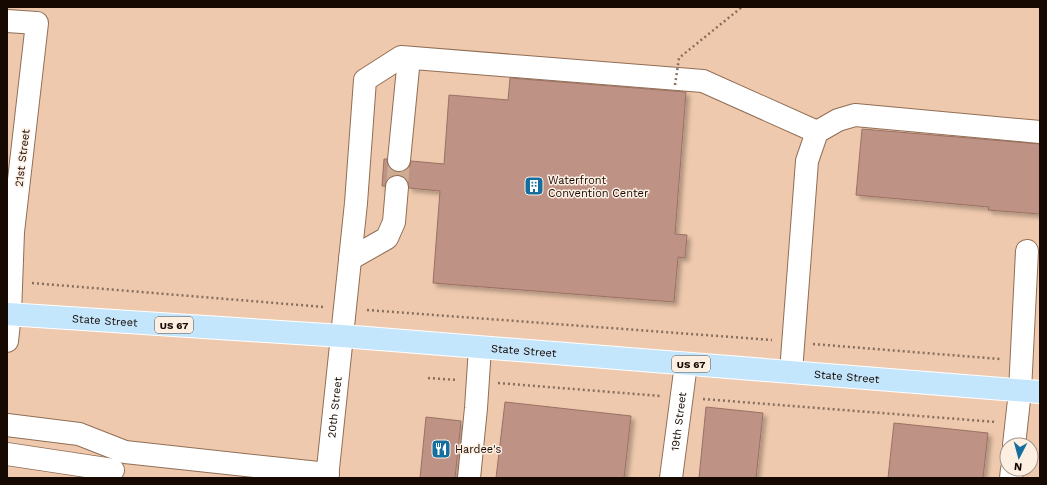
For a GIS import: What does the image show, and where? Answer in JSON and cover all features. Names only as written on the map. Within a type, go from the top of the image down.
[{"type":"main road","name":"State Street","points":[[8,314],[342,336],[1030,392]]},
{"type":"street","name":"21st Street","points":[[7,20],[37,23],[13,232],[7,342]]},
{"type":"street","name":"20th Street","points":[[327,476],[356,203],[365,80],[401,57],[409,58]]},
{"type":"street","points":[[399,160],[409,58],[703,81],[818,132]]},
{"type":"street","points":[[792,372],[807,161],[818,132],[838,120],[855,114],[1040,132]]},
{"type":"street","points":[[350,258],[387,238],[394,222],[397,187]]},
{"type":"street","points":[[1015,437],[1017,423],[1030,392],[1022,361],[1027,251]]},
{"type":"street","points":[[469,478],[480,348]]},
{"type":"street","name":"19th Street","points":[[671,478],[686,364]]},
{"type":"street","points":[[7,425],[79,434],[125,452],[327,476]]},
{"type":"street","points":[[7,454],[113,470]]},
{"type":"path","points":[[675,85],[679,58],[742,7]]},
{"type":"path","points":[[11,282],[1022,361]]},
{"type":"path","points":[[428,378],[1017,423]]},
{"type":"building","name":"Waterfront Convention Center","points":[[510,78],[686,92],[675,234],[687,235],[685,258],[678,257],[674,302],[433,283],[440,191],[409,188],[408,182],[404,177],[398,175],[391,176],[387,180],[385,186],[382,186],[384,159],[387,159],[388,166],[391,170],[398,172],[409,168],[411,161],[444,164],[449,95],[508,100]]},
{"type":"building","points":[[862,129],[1040,144],[1040,214],[988,210],[989,207],[856,195]]},
{"type":"building","points":[[505,402],[631,416],[624,478],[496,478]]},
{"type":"building","points":[[706,407],[763,413],[756,478],[699,478]]},
{"type":"building","name":"Hardee's","points":[[426,417],[461,421],[455,478],[420,478]]},
{"type":"building","points":[[894,423],[988,433],[983,478],[888,478]]},
{"type":"tunnel","points":[[397,187],[399,160]]},
{"type":"place","name":"Waterfront Convention Center","points":[[534,186]]},
{"type":"place","name":"Hardee's","points":[[441,449]]}]
